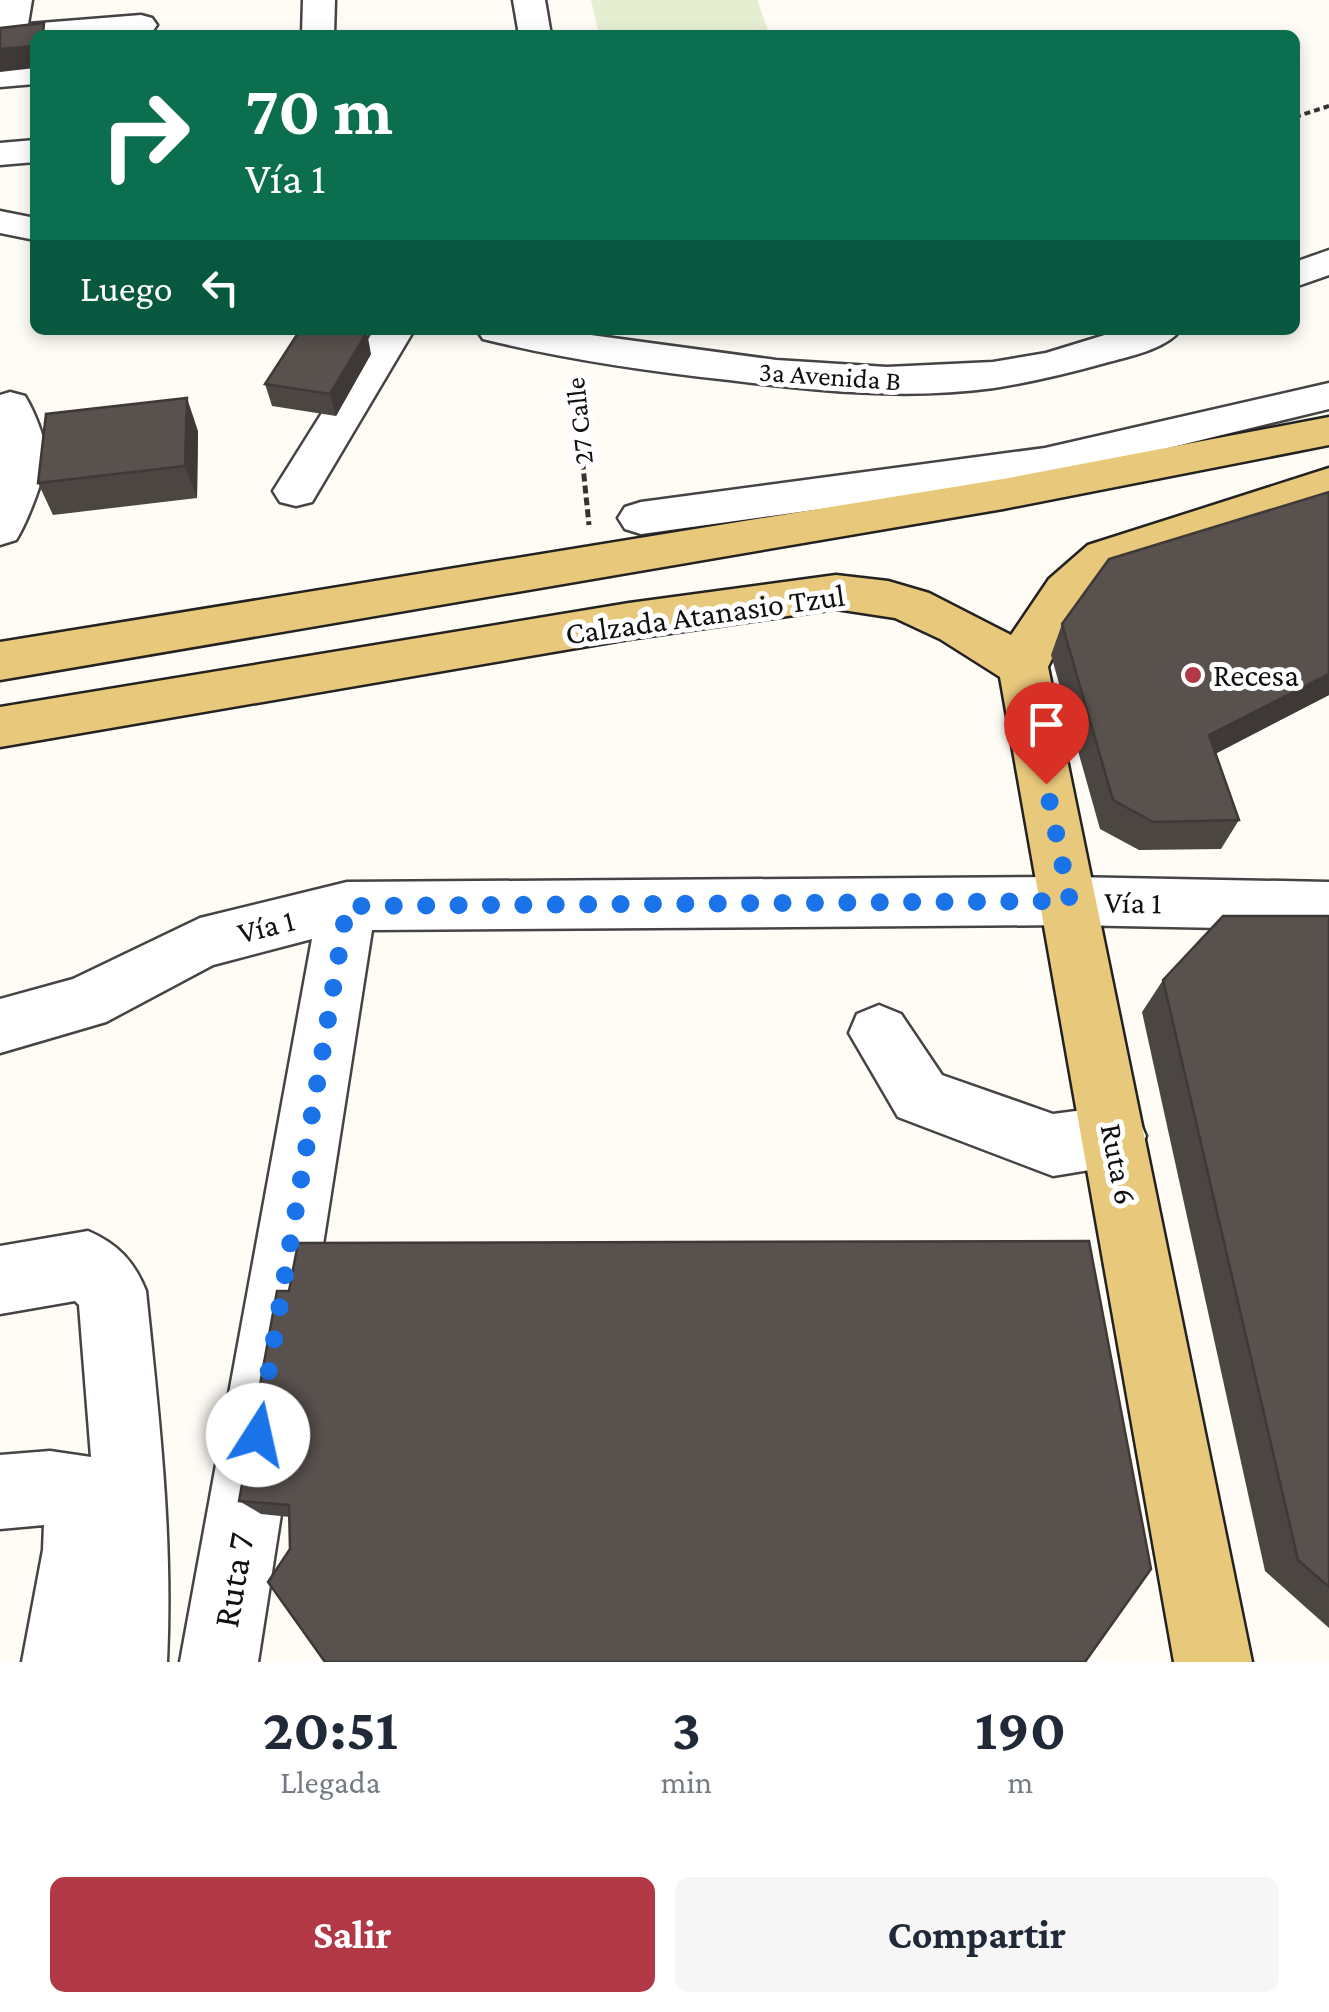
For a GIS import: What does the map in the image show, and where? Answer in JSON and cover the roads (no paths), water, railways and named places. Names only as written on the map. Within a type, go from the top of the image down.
[{"type":"main road","name":"Calzada Atanasio Tzul","points":[[0,661],[1003,494],[1329,431]]},
{"type":"main road","points":[[1023,667],[1040,624],[1084,572],[1105,557],[1329,484]]},
{"type":"main road","name":"Calzada Atanasio Tzul","points":[[0,727],[629,622],[836,592],[870,592],[910,603],[952,622],[1023,667]]},
{"type":"main road","name":"Ruta 6","points":[[1023,667],[1213,1662]]},
{"type":"street","points":[[8,36],[16,0]]},
{"type":"street","points":[[318,30],[319,0]]},
{"type":"street","points":[[529,0],[534,30]]},
{"type":"street","points":[[95,30],[141,25]]},
{"type":"street","points":[[0,77],[30,74]]},
{"type":"street","points":[[0,154],[30,152]]},
{"type":"street","points":[[0,222],[30,228]]},
{"type":"street","points":[[1300,273],[1329,262]]},
{"type":"street","points":[[296,491],[391,335]]},
{"type":"street","name":"3a Avenida B","points":[[537,335],[836,381],[947,382],[1046,368],[1145,335]]},
{"type":"street","points":[[0,529],[24,458],[3,395]]},
{"type":"street","points":[[640,518],[1045,463],[1329,396]]},
{"type":"street","name":"Vía 1","points":[[0,1026],[85,1003],[200,943],[347,906],[1070,901],[1329,906]]},
{"type":"street","name":"Ruta 7","points":[[219,1662],[347,906]]},
{"type":"street","points":[[879,1033],[920,1096],[1053,1145],[1114,1136]]},
{"type":"street","points":[[0,1280],[88,1264],[112,1291],[106,1496],[133,1570],[128,1662]]},
{"type":"street","points":[[0,1492],[50,1488],[106,1496]]},
{"type":"street","points":[[61,1662],[82,1550],[106,1496]]},
{"type":"place","name":"Recesa","points":[[1193,675]]}]
